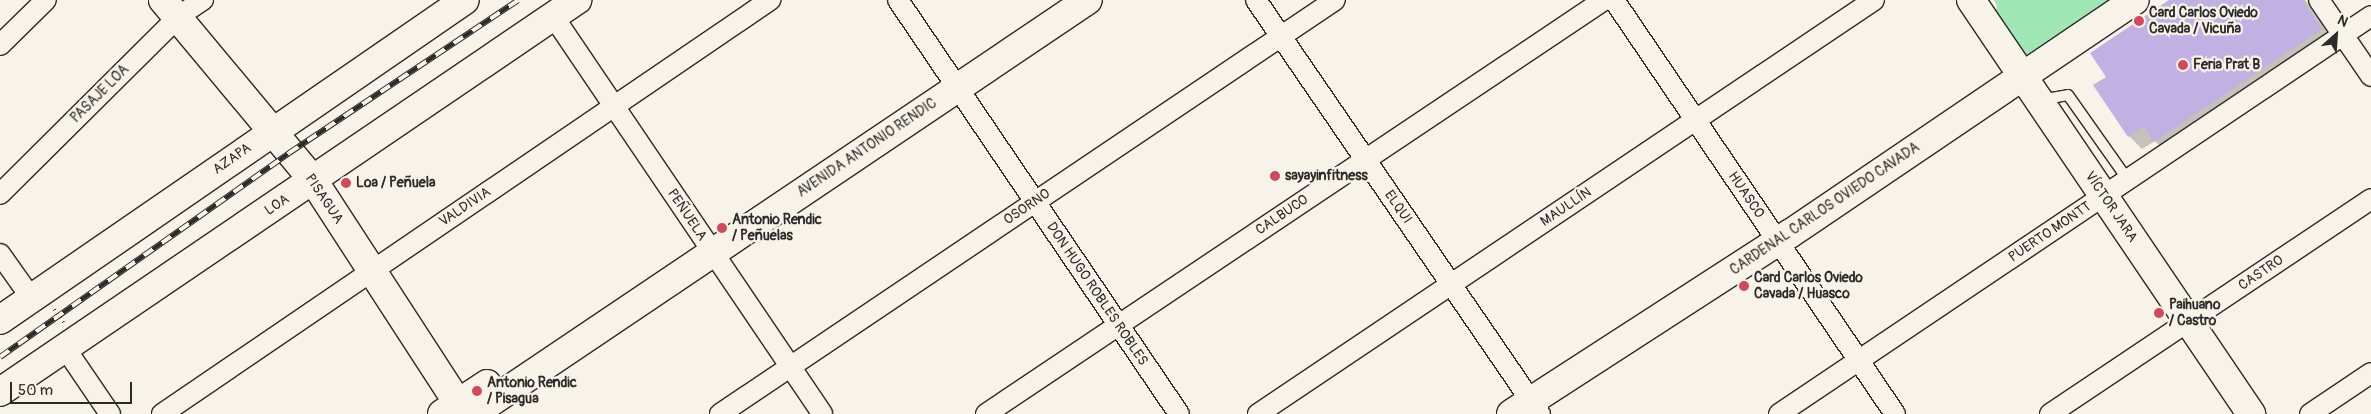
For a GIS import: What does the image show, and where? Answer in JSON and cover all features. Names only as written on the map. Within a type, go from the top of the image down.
[{"type":"street","points":[[0,45],[46,0]]},
{"type":"street","name":"PASAJE LOA","points":[[0,194],[171,8],[203,0]]},
{"type":"street","name":"AZAPA","points":[[0,320],[465,0]]},
{"type":"street","name":"LOA","points":[[0,392],[577,0]]},
{"type":"street","name":"VALDIVIA","points":[[162,414],[770,0]]},
{"type":"street","name":"DON HUGO ROBLES ROBLES","points":[[898,0],[1179,414]]},
{"type":"street","name":"AVENIDA ANTONIO RENDIC","points":[[952,80],[1054,0]]},
{"type":"street","name":"AVENIDA ANTONIO RENDIC","points":[[459,411],[952,80],[1088,0]]},
{"type":"street","name":"ELQUI","points":[[1256,0],[1451,284],[1527,409]]},
{"type":"street","name":"OSORNO","points":[[720,414],[1334,0]]},
{"type":"street","name":"CALBUCO","points":[[986,414],[1604,0]]},
{"type":"street","name":"HUASCO","points":[[1614,0],[1894,414]]},
{"type":"street","name":"MAULLÍN","points":[[1258,414],[1874,0]]},
{"type":"street","name":"VÍCTOR JARA","points":[[1971,0],[2251,414]]},
{"type":"street","name":"CARDENAL CARLOS OVIEDO CAVADA","points":[[1527,409],[2135,0]]},
{"type":"street","points":[[2319,0],[2371,76]]},
{"type":"street","name":"PISAGUA","points":[[171,8],[313,180],[459,411]]},
{"type":"street","name":"PEÑUELA","points":[[553,16],[822,414]]},
{"type":"street","name":"PUERTO MONTT","points":[[1779,414],[2371,16]]},
{"type":"street","name":"CASTRO","points":[[2050,414],[2371,199]]},
{"type":"street","points":[[0,254],[32,299]]},
{"type":"street","points":[[65,348],[110,414]]},
{"type":"street","points":[[2310,414],[2371,373]]},
{"type":"lane","points":[[2039,100],[2068,95],[2128,180]]},
{"type":"path","points":[[32,299],[38,307],[48,300],[72,334],[62,340],[65,348]]},
{"type":"green space","points":[[1994,0],[2109,0],[2023,57],[1995,14],[1997,6]]},
{"type":"building","name":"Feria Prat B","points":[[2169,0],[2302,0],[2322,29],[2154,142],[2143,126],[2128,137],[2093,85],[2106,77],[2090,53]]},
{"type":"railway","points":[[0,357],[289,153],[518,0]]},
{"type":"place","name":"Card Carlos Oviedo Cavada / Vicuña","points":[[2139,21]]},
{"type":"place","name":"Feria Prat B","points":[[2183,65]]},
{"type":"place","name":"sayayinfitness","points":[[1275,176]]},
{"type":"place","name":"Loa / Peñuela","points":[[346,183]]},
{"type":"place","name":"Antonio Rendic / Peñuelas","points":[[722,228]]},
{"type":"place","name":"Card Carlos Oviedo Cavada / Huasco","points":[[1744,286]]},
{"type":"place","name":"Paihuano / Castro","points":[[2159,313]]},
{"type":"place","name":"Antonio Rendic / Pisagua","points":[[477,391]]}]
